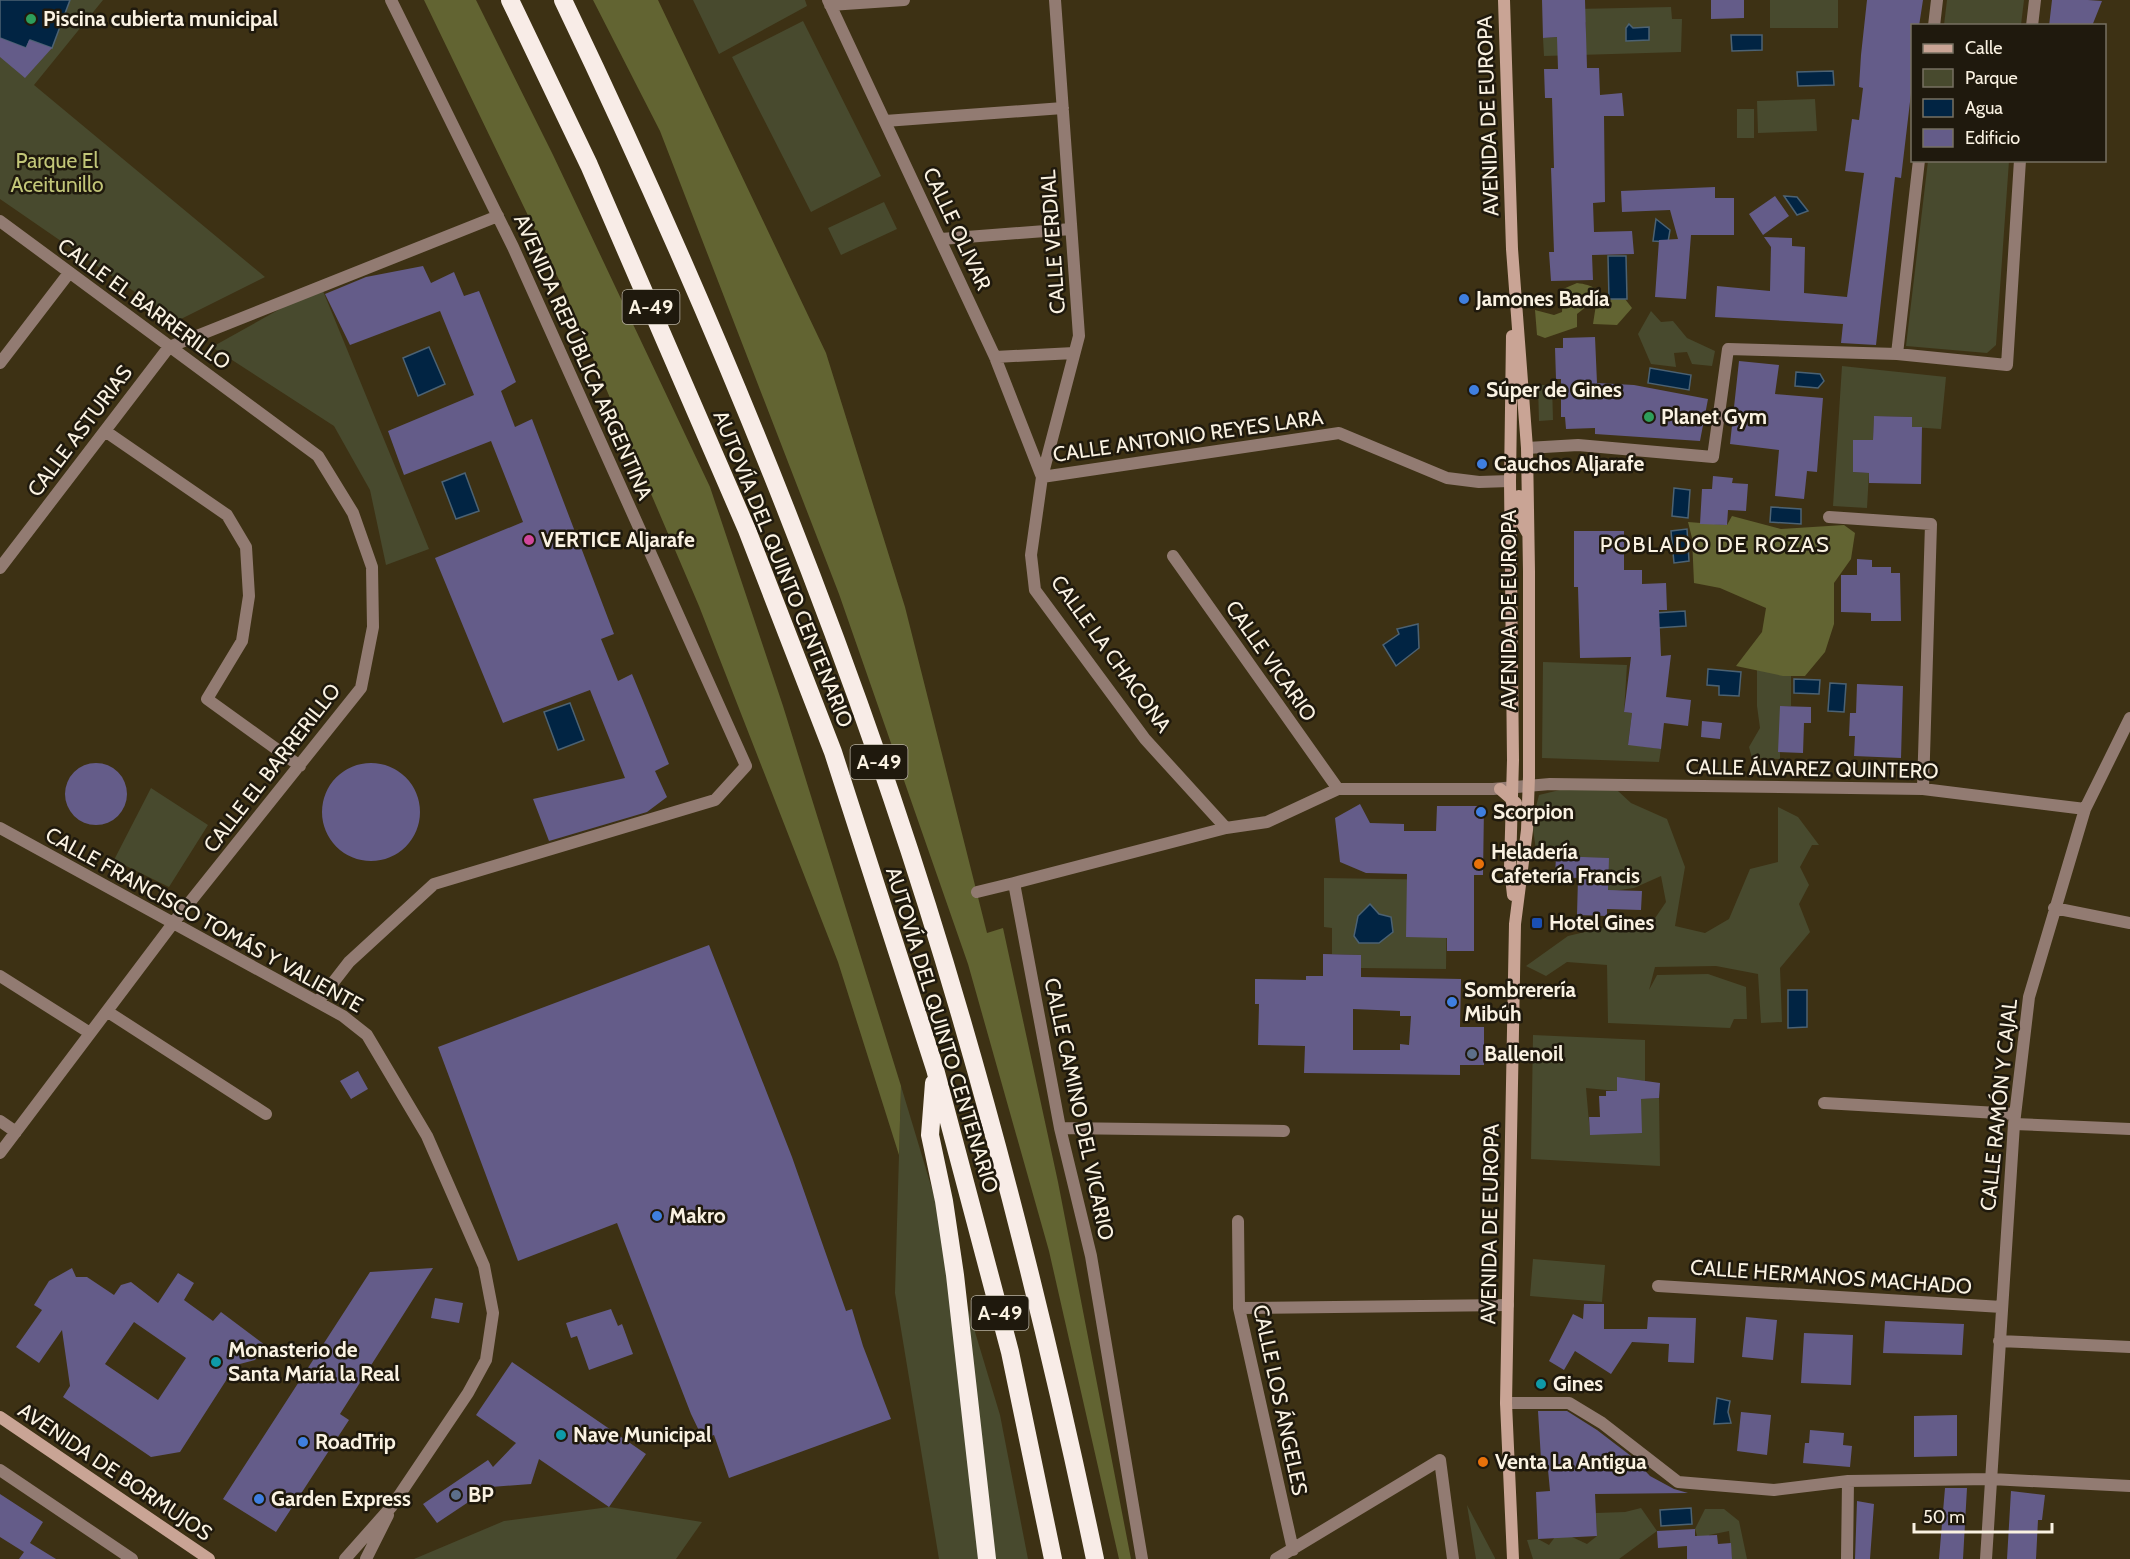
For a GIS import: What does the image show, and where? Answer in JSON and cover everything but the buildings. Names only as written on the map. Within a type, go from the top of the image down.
[{"type":"highway","name":"AUTOVÍA DEL QUINTO CENTENARIO","points":[[510,0],[589,165],[747,530],[832,752],[935,1070],[1010,1352],[1053,1559]]},
{"type":"highway","name":"AUTOVÍA DEL QUINTO CENTENARIO","points":[[563,0],[626,132],[791,520],[893,802],[974,1064],[1025,1256],[1095,1559]]},
{"type":"highway","points":[[935,1070],[930,1135],[944,1201],[955,1275],[987,1559]]},
{"type":"main road","name":"AVENIDA DE EUROPA","points":[[1504,0],[1514,302],[1527,448],[1532,782],[1516,917],[1506,1403],[1513,1559]]},
{"type":"main road","name":"AVENIDA DE EUROPA","points":[[1514,302],[1510,481],[1513,621],[1508,792],[1510,868],[1516,917]]},
{"type":"main road","points":[[1510,481],[1518,488],[1520,520],[1529,535]]},
{"type":"main road","points":[[1513,621],[1521,642],[1521,771],[1532,782]]},
{"type":"main road","points":[[1508,792],[1518,804],[1519,881]]},
{"type":"main road","name":"AVENIDA DE BORMUJOS","points":[[0,1418],[209,1559]]},
{"type":"street","name":"AVENIDA REPÚBLICA ARGENTINA","points":[[318,1002],[349,962],[434,884],[715,800],[746,766],[498,216],[391,0]]},
{"type":"street","points":[[829,2],[904,0]]},
{"type":"street","name":"CALLE VERDIAL","points":[[1042,477],[1079,336],[1054,0]]},
{"type":"street","points":[[1934,24],[1937,0]]},
{"type":"street","points":[[2032,24],[2035,0]]},
{"type":"street","name":"CALLE OLIVAR","points":[[829,2],[995,357],[1042,477]]},
{"type":"street","points":[[885,121],[1063,108]]},
{"type":"street","points":[[1897,354],[1919,162]]},
{"type":"street","points":[[1527,448],[1578,445],[1713,457],[1728,349],[1897,354],[2007,366],[2020,162]]},
{"type":"street","points":[[170,347],[498,216]]},
{"type":"street","name":"CALLE EL BARRERILLO","points":[[0,221],[318,456],[353,513],[372,567],[373,627],[361,688],[174,922],[0,1153]]},
{"type":"street","points":[[941,239],[1071,229]]},
{"type":"street","points":[[0,363],[69,273]]},
{"type":"street","name":"CALLE ASTURIAS","points":[[0,568],[170,347]]},
{"type":"street","points":[[995,357],[1074,353]]},
{"type":"street","points":[[105,431],[227,516],[246,547],[249,596],[242,641],[207,699],[300,766]]},
{"type":"street","name":"CALLE ANTONIO REYES LARA","points":[[1042,477],[1339,433],[1447,478],[1479,482],[1510,481]]},
{"type":"street","name":"CALLE LA CHACONA","points":[[1042,477],[1031,555],[1035,590],[1145,739],[1226,828]]},
{"type":"street","points":[[1829,517],[1931,524],[1923,789]]},
{"type":"street","name":"CALLE VICARIO","points":[[1173,555],[1338,789]]},
{"type":"street","name":"CALLE RAMÓN Y CAJAL","points":[[1986,1559],[2014,1119],[2029,997],[2085,809],[2130,718]]},
{"type":"street","name":"CALLE ÁLVAREZ QUINTERO","points":[[1338,789],[1508,792],[1532,782],[1923,789],[2085,809]]},
{"type":"street","points":[[977,892],[1226,828],[1267,822],[1338,789]]},
{"type":"street","name":"CALLE FRANCISCO TOMÁS Y VALIENTE","points":[[0,828],[343,1016],[367,1035],[427,1136],[484,1266],[493,1313],[486,1360],[445,1431],[393,1506],[345,1559]]},
{"type":"street","name":"CALLE CAMINO DEL VICARIO","points":[[1014,883],[1060,1128],[1090,1256],[1142,1559]]},
{"type":"street","points":[[2054,908],[2130,923]]},
{"type":"street","points":[[0,976],[90,1033]]},
{"type":"street","points":[[108,1012],[266,1114]]},
{"type":"street","points":[[1824,1103],[2130,1130]]},
{"type":"street","points":[[0,1121],[15,1132]]},
{"type":"street","points":[[1060,1128],[1284,1131]]},
{"type":"street","name":"CALLE LOS ÁNGELES","points":[[1238,1221],[1239,1308],[1293,1550]]},
{"type":"street","name":"CALLE HERMANOS MACHADO","points":[[1658,1286],[2001,1307]]},
{"type":"street","points":[[1239,1308],[1508,1305]]},
{"type":"street","points":[[1999,1341],[2130,1347]]},
{"type":"street","points":[[1506,1403],[1569,1403],[1602,1423],[1678,1482],[1774,1490],[1848,1481],[1991,1479],[2130,1486]]},
{"type":"street","points":[[1276,1559],[1440,1460],[1453,1559]]},
{"type":"street","points":[[0,1470],[132,1559]]},
{"type":"street","points":[[1847,1559],[1848,1481]]},
{"type":"street","name":"CALLE FRANCISCO TOMÁS Y VALIENTE","points":[[366,1559],[393,1506]]},
{"type":"green space","name":"Parque El Aceitunillo","points":[[0,0],[103,0],[34,85],[265,277],[177,321],[0,199]]},
{"type":"green space","points":[[424,0],[476,0],[553,155],[710,487],[783,706],[901,1086],[899,1155],[838,962],[699,606],[563,288]]},
{"type":"green space","points":[[593,0],[658,0],[826,353],[905,607],[987,933],[1003,928],[1058,1182],[1131,1559],[1119,1559],[1049,1251],[968,964],[839,594],[660,131]]},
{"type":"green space","points":[[693,0],[805,0],[807,6],[719,54]]},
{"type":"green space","points":[[1770,0],[1838,0],[1838,28],[1770,28]]},
{"type":"green space","points":[[1947,0],[2024,0],[2021,24],[1944,24]]},
{"type":"green space","points":[[1671,7],[1672,19],[1682,19],[1681,52],[1544,56],[1543,38],[1557,37],[1586,45],[1586,23],[1576,9]]},
{"type":"green space","points":[[803,21],[881,176],[811,212],[732,57]]},
{"type":"green space","points":[[1815,99],[1817,131],[1758,133],[1757,101]]},
{"type":"green space","points":[[1737,109],[1754,109],[1754,138],[1737,138]]},
{"type":"green space","points":[[1928,162],[2009,162],[1996,345],[1987,353],[1906,346]]},
{"type":"green space","points":[[884,202],[897,229],[841,255],[828,228]]},
{"type":"green space","points":[[1577,283],[1595,289],[1604,305],[1609,296],[1625,299],[1632,308],[1617,325],[1593,324],[1597,298],[1577,314],[1577,327],[1545,338],[1537,335],[1535,310],[1554,315],[1562,312],[1563,289]]},
{"type":"green space","points":[[321,286],[429,549],[386,565],[370,490],[334,426],[212,347]]},
{"type":"green space","points":[[1651,311],[1661,322],[1673,321],[1687,338],[1715,351],[1712,366],[1692,364],[1687,352],[1674,353],[1676,367],[1651,364],[1638,334]]},
{"type":"green space","points":[[1842,366],[1946,377],[1941,429],[1912,427],[1912,417],[1874,416],[1873,440],[1853,440],[1853,472],[1869,473],[1867,508],[1833,506]]},
{"type":"green space","points":[[1538,385],[1552,385],[1553,420],[1539,421]]},
{"type":"green space","points":[[1732,516],[1781,529],[1844,525],[1855,533],[1851,559],[1834,583],[1834,624],[1825,652],[1805,676],[1783,676],[1736,666],[1762,632],[1766,608],[1720,588],[1694,583],[1692,538],[1688,522],[1727,525]]},
{"type":"green space","points":[[1543,662],[1627,665],[1624,712],[1632,713],[1628,744],[1661,749],[1659,762],[1542,758]]},
{"type":"green space","points":[[1757,670],[1791,676],[1791,706],[1780,706],[1780,759],[1752,758],[1749,747],[1760,728],[1757,706]]},
{"type":"green space","points":[[1605,779],[1631,803],[1667,819],[1685,867],[1675,926],[1705,933],[1729,919],[1750,869],[1778,862],[1778,807],[1798,817],[1819,845],[1812,845],[1800,867],[1809,885],[1799,904],[1810,932],[1780,968],[1782,1022],[1761,1023],[1758,974],[1716,966],[1655,967],[1649,990],[1657,975],[1708,974],[1746,987],[1747,1019],[1734,1019],[1730,1028],[1608,1023],[1607,965],[1567,962],[1546,976],[1526,966],[1568,936],[1614,925],[1647,930],[1666,902],[1661,876],[1634,888],[1606,892],[1608,858],[1537,857],[1532,822],[1539,795]]},
{"type":"green space","points":[[151,788],[208,825],[169,887],[114,860]]},
{"type":"green space","points":[[1324,878],[1447,880],[1446,969],[1361,968],[1361,955],[1332,954],[1332,928],[1324,927]]},
{"type":"green space","points":[[1533,1035],[1645,1040],[1645,1081],[1617,1077],[1617,1091],[1586,1088],[1590,1134],[1641,1099],[1659,1098],[1660,1166],[1531,1159]]},
{"type":"green space","points":[[901,1086],[1000,1415],[1028,1559],[939,1559],[895,1293]]},
{"type":"green space","points":[[1533,1259],[1605,1265],[1602,1302],[1530,1296]]},
{"type":"green space","points":[[1467,1505],[1495,1558],[1495,1559],[1476,1559]]},
{"type":"green space","points":[[609,1507],[702,1522],[676,1559],[414,1559],[504,1521]]},
{"type":"green space","points":[[1641,1508],[1657,1531],[1619,1559],[1533,1559],[1527,1540],[1538,1539],[1549,1545],[1555,1537],[1572,1537],[1587,1544],[1597,1536],[1596,1513],[1625,1512]]},
{"type":"green space","points":[[1705,1509],[1724,1509],[1739,1521],[1747,1559],[1732,1559],[1729,1531],[1709,1535],[1710,1546],[1700,1546],[1695,1529]]},
{"type":"water","name":"Piscina cubierta municipal","points":[[0,0],[70,0],[52,48],[30,40],[26,48],[0,38]]},
{"type":"water","points":[[1629,24],[1633,28],[1649,27],[1649,40],[1626,41],[1626,28]]},
{"type":"water","points":[[1731,35],[1762,35],[1762,50],[1732,51]]},
{"type":"water","points":[[1833,71],[1834,85],[1798,86],[1797,72]]},
{"type":"water","points":[[1784,196],[1797,197],[1808,211],[1797,215]]},
{"type":"water","points":[[1656,219],[1670,230],[1668,242],[1653,241]]},
{"type":"water","points":[[1608,256],[1626,256],[1627,299],[1609,299]]},
{"type":"water","points":[[429,347],[445,384],[418,396],[403,358]]},
{"type":"water","points":[[1650,368],[1691,375],[1689,390],[1648,383]]},
{"type":"water","points":[[1796,372],[1820,374],[1824,381],[1818,388],[1795,386]]},
{"type":"water","points":[[465,473],[479,511],[456,519],[442,482]]},
{"type":"water","points":[[1674,488],[1690,490],[1688,518],[1672,516]]},
{"type":"water","points":[[1771,507],[1801,509],[1801,524],[1770,522]]},
{"type":"water","points":[[1687,529],[1689,561],[1674,563],[1671,531]]},
{"type":"water","points":[[1685,611],[1686,626],[1656,628],[1655,613]]},
{"type":"water","points":[[1418,624],[1419,648],[1396,666],[1383,645],[1399,634],[1397,629]]},
{"type":"water","points":[[1708,669],[1741,672],[1739,696],[1719,695],[1719,686],[1707,685]]},
{"type":"water","points":[[1794,679],[1820,680],[1819,694],[1794,693]]},
{"type":"water","points":[[1830,683],[1846,684],[1844,712],[1828,711]]},
{"type":"water","points":[[570,703],[584,740],[558,750],[544,712]]},
{"type":"water","points":[[1370,904],[1379,914],[1391,917],[1393,932],[1379,943],[1359,943],[1354,936],[1358,916]]},
{"type":"water","points":[[1788,990],[1807,990],[1807,1027],[1788,1028]]},
{"type":"water","points":[[1717,1398],[1730,1401],[1728,1412],[1731,1423],[1714,1424]]},
{"type":"water","points":[[1691,1508],[1692,1524],[1661,1526],[1660,1510]]},
{"type":"place","name":"Piscina cubierta municipal","points":[[31,19]]},
{"type":"place","name":"Jamones Badía","points":[[1464,299]]},
{"type":"place","name":"Súper de Gines","points":[[1474,390]]},
{"type":"place","name":"Planet Gym","points":[[1649,417]]},
{"type":"place","name":"Cauchos Aljarafe","points":[[1482,464]]},
{"type":"place","name":"VERTICE Aljarafe","points":[[529,540]]},
{"type":"place","name":"Scorpion","points":[[1481,812]]},
{"type":"place","name":"Heladería Cafetería Francis","points":[[1479,864]]},
{"type":"place","name":"Hotel Gines","points":[[1537,923]]},
{"type":"place","name":"Sombrerería Mibúh","points":[[1452,1002]]},
{"type":"place","name":"Ballenoil","points":[[1472,1054]]},
{"type":"place","name":"Makro","points":[[657,1216]]},
{"type":"place","name":"Monasterio de Santa María la Real","points":[[216,1362]]},
{"type":"place","name":"Gines","points":[[1541,1384]]},
{"type":"place","name":"Nave Municipal","points":[[561,1435]]},
{"type":"place","name":"RoadTrip","points":[[303,1442]]},
{"type":"place","name":"Venta La Antigua","points":[[1483,1462]]},
{"type":"place","name":"BP","points":[[456,1495]]},
{"type":"place","name":"Garden Express","points":[[259,1499]]},
{"type":"district","name":"POBLADO DE ROZAS","points":[[1715,544]]}]
